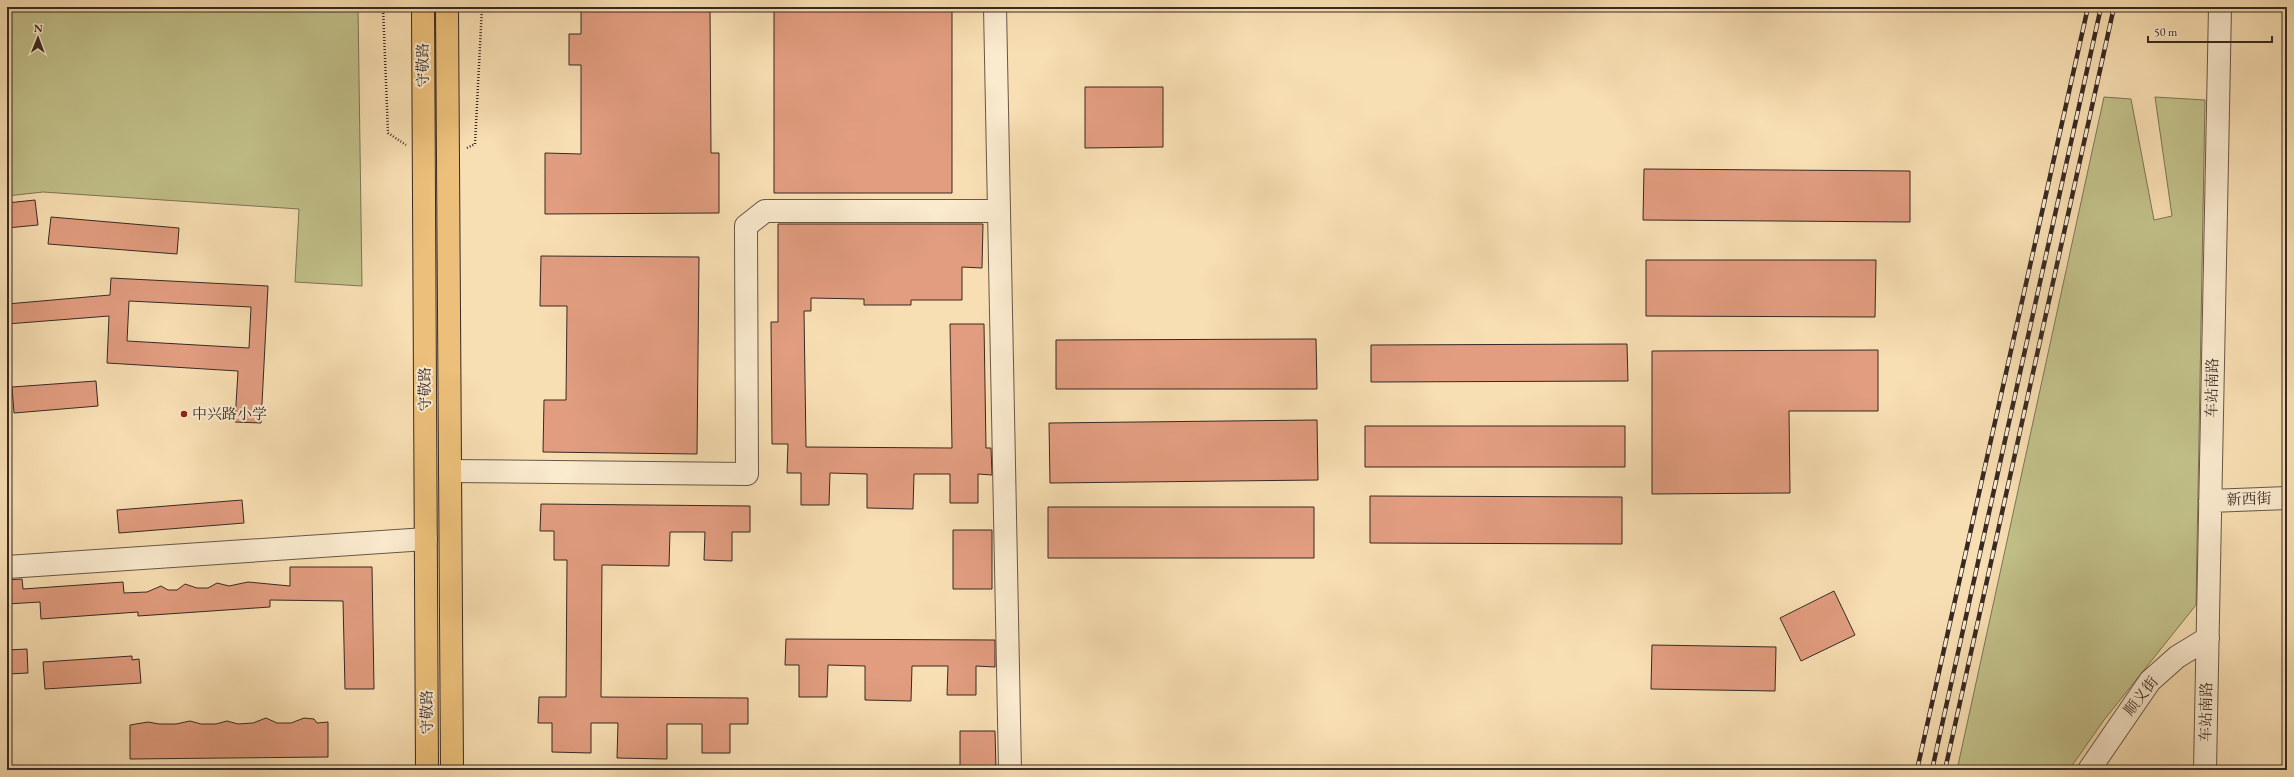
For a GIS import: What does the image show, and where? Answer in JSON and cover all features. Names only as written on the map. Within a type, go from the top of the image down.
[{"type":"main road","name":"守敬路","points":[[423,7],[427,770]]},
{"type":"main road","name":"守敬路","points":[[447,7],[452,770]]},
{"type":"street","points":[[995,7],[1010,770]]},
{"type":"street","name":"车站南路","points":[[2205,770],[2220,7]]},
{"type":"street","points":[[450,471],[747,474],[746,226],[765,210],[999,211]]},
{"type":"street","name":"新西街","points":[[2210,501],[2287,498]]},
{"type":"street","points":[[7,566],[426,539]]},
{"type":"street","name":"顺义街","points":[[2089,770],[2150,681],[2177,657],[2208,638]]},
{"type":"path","points":[[383,7],[388,133],[424,156]]},
{"type":"path","points":[[448,156],[475,144],[482,7]]},
{"type":"shaded area","points":[[7,7],[118,7],[119,10],[134,7],[358,7],[362,286],[295,282],[299,209],[43,192],[7,196]]},
{"type":"shaded area","points":[[2104,97],[2131,99],[2154,220],[2172,216],[2155,97],[2205,100],[2196,605],[2104,720],[2069,770],[1957,770]]},
{"type":"building","points":[[774,7],[952,7],[952,193],[774,193]]},
{"type":"building","points":[[710,8],[711,153],[719,153],[719,213],[545,214],[545,153],[581,154],[581,65],[569,65],[569,34],[581,34],[581,9]]},
{"type":"building","points":[[1085,87],[1163,87],[1163,147],[1085,148]]},
{"type":"building","points":[[1644,169],[1910,171],[1910,222],[1643,220]]},
{"type":"building","points":[[35,200],[38,225],[7,228],[7,203]]},
{"type":"building","points":[[51,217],[179,228],[177,254],[48,244]]},
{"type":"building","points":[[778,224],[983,224],[982,268],[962,267],[962,300],[911,300],[911,305],[864,305],[864,299],[811,298],[811,311],[804,311],[806,447],[952,448],[950,324],[984,324],[986,448],[991,448],[992,475],[978,474],[978,503],[950,503],[950,474],[914,474],[913,509],[867,508],[867,474],[830,473],[829,505],[801,505],[801,473],[787,473],[788,444],[772,444],[771,322],[778,322]]},
{"type":"building","points":[[541,256],[699,257],[697,454],[543,452],[544,400],[566,400],[567,306],[540,306]]},
{"type":"building","points":[[1646,260],[1876,260],[1875,317],[1646,316]]},
{"type":"building","points":[[111,278],[268,286],[261,423],[235,422],[238,371],[107,363],[109,316],[7,324],[7,304],[110,295]],"holes":[[[129,301],[251,307],[249,348],[127,341]]]},
{"type":"building","points":[[1316,339],[1317,389],[1056,389],[1056,340]]},
{"type":"building","points":[[1627,344],[1628,381],[1371,382],[1371,345]]},
{"type":"building","points":[[1878,350],[1878,411],[1789,411],[1790,493],[1652,494],[1652,351]]},
{"type":"building","points":[[96,381],[98,406],[14,413],[12,387]]},
{"type":"building","points":[[1317,420],[1318,480],[1050,483],[1049,423]]},
{"type":"building","points":[[1365,426],[1625,426],[1625,467],[1365,467]]},
{"type":"building","points":[[1370,496],[1622,497],[1622,544],[1370,543]]},
{"type":"building","points":[[242,500],[244,523],[119,533],[117,510]]},
{"type":"building","points":[[541,504],[750,506],[750,532],[732,532],[732,561],[704,560],[705,532],[670,532],[669,566],[602,565],[601,697],[748,698],[748,724],[730,724],[730,753],[702,753],[702,724],[667,724],[667,759],[617,758],[618,723],[591,723],[591,753],[552,752],[552,723],[538,723],[539,697],[566,697],[567,560],[554,560],[554,531],[540,531]]},
{"type":"building","points":[[1048,507],[1314,507],[1314,558],[1048,558]]},
{"type":"building","points":[[953,530],[992,530],[992,589],[953,589]]},
{"type":"building","points":[[290,567],[372,567],[374,689],[345,689],[343,601],[270,600],[270,607],[138,616],[138,612],[41,619],[40,602],[7,604],[7,580],[22,579],[23,589],[123,582],[124,593],[147,592],[161,586],[168,590],[177,590],[185,584],[197,588],[208,588],[217,583],[229,586],[248,582],[290,586]]},
{"type":"building","points":[[1834,591],[1855,635],[1801,661],[1780,618]]},
{"type":"building","points":[[786,639],[995,640],[995,667],[976,666],[976,695],[947,695],[948,666],[912,666],[911,701],[865,700],[865,666],[828,665],[827,697],[799,697],[799,665],[785,665]]},
{"type":"building","points":[[1652,645],[1776,647],[1775,691],[1651,689]]},
{"type":"building","points":[[27,649],[28,673],[7,674],[7,650]]},
{"type":"building","points":[[132,656],[132,660],[139,659],[141,683],[45,689],[43,662]]},
{"type":"building","points":[[266,718],[277,723],[291,723],[304,718],[314,719],[317,723],[328,722],[328,757],[130,759],[130,725],[148,722],[159,724],[176,724],[190,721],[201,724],[216,724],[227,721],[238,724],[253,723]]},
{"type":"building","points":[[960,731],[995,731],[996,770],[960,770]]},
{"type":"railway","points":[[1917,770],[2088,7]]},
{"type":"railway","points":[[1932,770],[2101,7]]},
{"type":"railway","points":[[1945,770],[2114,7]]},
{"type":"place","name":"中兴路小学","points":[[184,414]]}]
